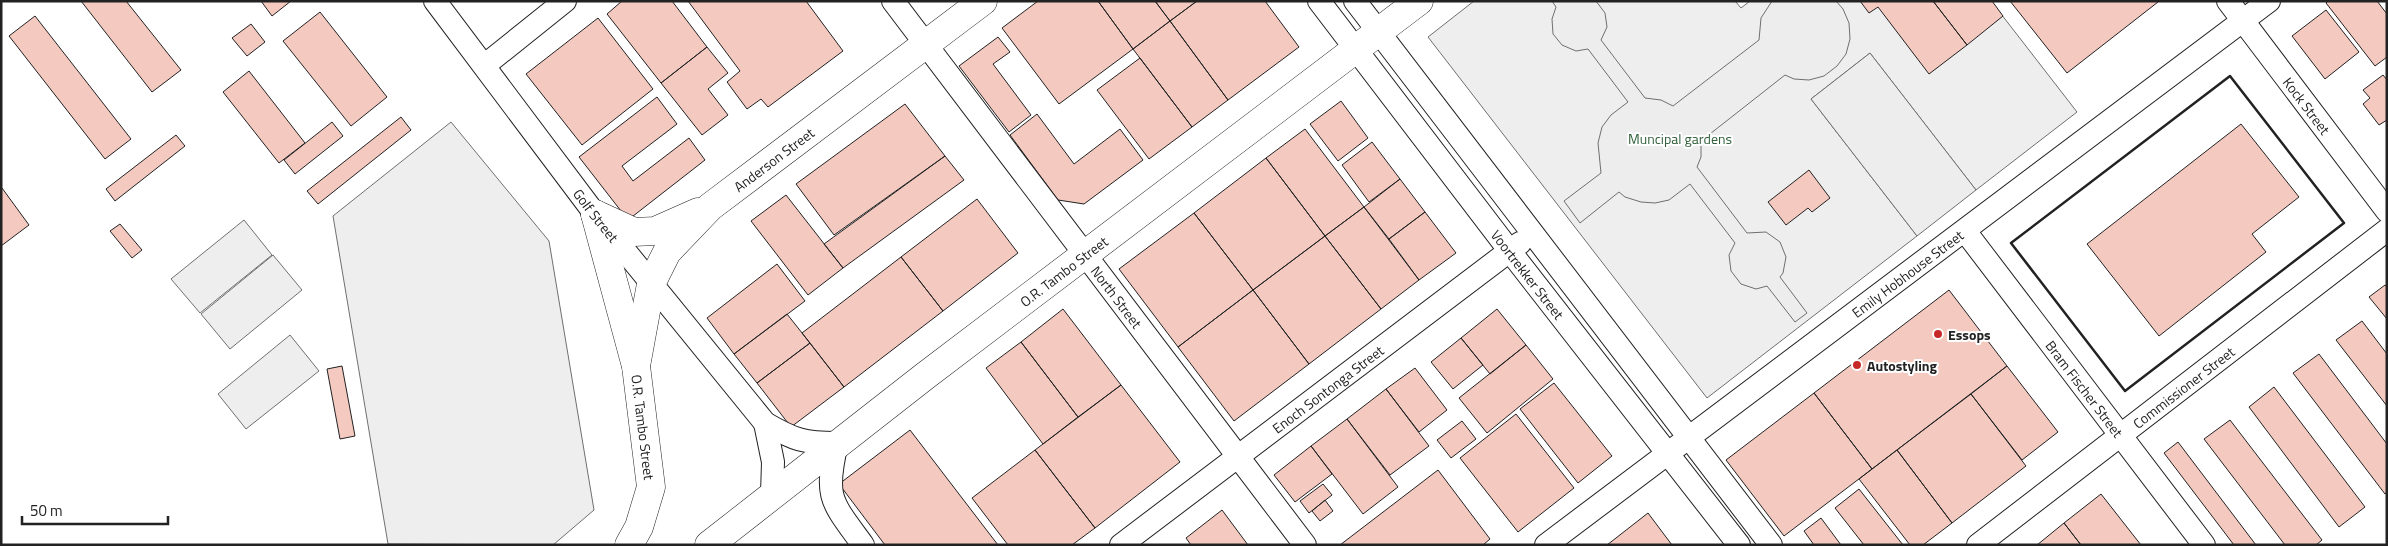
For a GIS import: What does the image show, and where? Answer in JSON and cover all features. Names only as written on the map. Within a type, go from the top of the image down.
[{"type":"main road","name":"Anderson Street","points":[[636,366],[651,284],[667,252],[710,208],[983,1]]},
{"type":"main road","name":"O.R. Tambo Street","points":[[709,545],[837,444],[1419,1]]},
{"type":"main road","points":[[595,214],[634,232],[655,231],[710,208]]},
{"type":"main road","points":[[595,214],[636,366]]},
{"type":"main road","name":"O.R. Tambo Street","points":[[629,545],[639,527],[651,488],[636,366]]},
{"type":"street","name":"Golf Street","points":[[434,1],[485,65],[595,214],[765,423],[787,436],[806,442],[837,444]]},
{"type":"street","points":[[485,65],[565,1]]},
{"type":"street","name":"North Street","points":[[893,1],[1305,545]]},
{"type":"street","name":"Voortrekker Street","points":[[1319,1],[1509,250],[1739,545]]},
{"type":"street","name":"Voortrekker Street","points":[[1355,1],[1771,545]]},
{"type":"street","name":"Kock Street","points":[[2228,1],[2387,211]]},
{"type":"street","name":"Emily Hobhouse Street","points":[[1546,545],[1667,452],[1965,231],[2269,1]]},
{"type":"street","name":"Commissioner Street","points":[[1978,545],[2387,230]]},
{"type":"street","name":"Bram Fischer Street","points":[[1965,231],[2204,545]]},
{"type":"street","name":"Enoch Sontonga Street","points":[[1121,545],[1509,250],[1534,234]]},
{"type":"street","name":"Golf Street","points":[[765,423],[773,462],[772,494]]},
{"type":"street","points":[[837,444],[829,476],[832,500],[863,545]]},
{"type":"green space","name":"Muncipal gardens","points":[[1474,1],[1735,1],[1741,8],[1750,1],[1991,1],[2077,112],[1976,190],[1870,53],[1811,99],[1917,236],[1707,398],[1428,37]]},
{"type":"green space","points":[[451,122],[549,241],[594,510],[553,545],[388,544],[333,216]]},
{"type":"green space","points":[[244,220],[272,255],[200,313],[171,279]]},
{"type":"green space","points":[[273,255],[302,290],[230,349],[201,314]]},
{"type":"green space","points":[[290,335],[319,371],[246,429],[218,394]]},
{"type":"shaded area","points":[[1552,1],[1596,1],[1605,13],[1607,27],[1601,40],[1645,98],[1661,100],[1673,106],[1759,40],[1761,18],[1772,1],[1836,1],[1843,9],[1849,23],[1850,39],[1846,54],[1837,66],[1824,76],[1809,80],[1794,79],[1785,75],[1701,141],[1701,157],[1697,167],[1747,233],[1766,232],[1780,242],[1786,257],[1783,273],[1780,277],[1807,313],[1795,322],[1767,286],[1756,289],[1741,284],[1731,271],[1729,255],[1735,243],[1690,184],[1669,200],[1655,203],[1641,202],[1625,197],[1619,192],[1580,223],[1564,201],[1601,173],[1598,143],[1602,127],[1611,115],[1628,102],[1588,49],[1576,51],[1562,45],[1553,34],[1552,19],[1556,7]]},
{"type":"shaded area","points":[[1870,53],[1976,190],[1917,236],[1811,99]]},
{"type":"building","points":[[81,1],[126,1],[181,70],[152,92]]},
{"type":"building","points":[[261,1],[291,1],[272,16]]},
{"type":"building","points":[[622,1],[672,1],[707,47],[661,83],[607,14]]},
{"type":"building","points":[[688,1],[806,1],[843,51],[768,107],[761,99],[747,109],[727,82],[740,71]]},
{"type":"building","points":[[1038,1],[1098,1],[1133,49],[1059,104],[1002,28]]},
{"type":"building","points":[[1098,1],[1155,1],[1170,21],[1133,49]]},
{"type":"building","points":[[1155,1],[1197,1],[1170,21]]},
{"type":"building","points":[[1197,1],[1265,1],[1299,47],[1228,100],[1170,21]]},
{"type":"building","points":[[1860,1],[1933,1],[1967,45],[1929,74],[1878,7],[1869,13]]},
{"type":"building","points":[[1933,1],[1992,1],[2003,16],[1967,45]]},
{"type":"building","points":[[2010,1],[2157,1],[2158,2],[2067,73]]},
{"type":"building","points":[[2328,1],[2377,1],[2387,14],[2387,57],[2375,66],[2326,3]]},
{"type":"building","points":[[2326,10],[2359,52],[2325,79],[2292,36]]},
{"type":"building","points":[[320,12],[387,97],[351,126],[283,41]]},
{"type":"building","points":[[35,16],[131,139],[105,159],[9,36]]},
{"type":"building","points":[[598,18],[653,89],[582,145],[526,74]]},
{"type":"building","points":[[1170,21],[1228,100],[1192,127],[1133,49]]},
{"type":"building","points":[[251,24],[265,42],[247,56],[232,38]]},
{"type":"building","points":[[998,37],[1010,52],[993,64],[1031,115],[1009,132],[959,66]]},
{"type":"building","points":[[707,47],[728,73],[708,89],[728,115],[702,135],[661,83]]},
{"type":"building","points":[[1140,58],[1192,127],[1149,159],[1097,90]]},
{"type":"building","points":[[249,71],[305,143],[279,163],[223,92]]},
{"type":"building","points":[[2383,75],[2387,80],[2387,120],[2379,125],[2363,104],[2370,98],[2363,90]]},
{"type":"building","points":[[657,97],[677,124],[622,166],[633,181],[689,138],[705,160],[628,220],[579,157]]},
{"type":"building","points":[[1341,101],[1368,138],[1338,161],[1310,124]]},
{"type":"building","points":[[905,104],[945,156],[834,235],[796,184]]},
{"type":"building","points":[[1037,114],[1074,164],[1120,129],[1143,160],[1084,204],[1058,200],[1010,135]]},
{"type":"building","points":[[401,117],[411,130],[318,204],[307,191]]},
{"type":"building","points":[[332,122],[343,136],[295,174],[284,160]]},
{"type":"building","points":[[2241,124],[2299,197],[2252,234],[2266,252],[2159,336],[2087,244]]},
{"type":"building","points":[[1305,129],[1364,207],[1325,236],[1266,158]]},
{"type":"building","points":[[176,135],[185,146],[115,201],[106,189]]},
{"type":"building","points":[[1372,142],[1400,179],[1369,202],[1342,165]]},
{"type":"building","points":[[945,156],[964,180],[843,268],[824,244]]},
{"type":"building","points":[[1266,158],[1325,236],[1253,290],[1194,213]]},
{"type":"building","points":[[1809,170],[1830,198],[1812,212],[1808,208],[1786,225],[1768,202]]},
{"type":"building","points":[[1400,179],[1425,212],[1389,239],[1364,207]]},
{"type":"building","points":[[1,189],[29,225],[1,246]]},
{"type":"building","points":[[786,195],[843,268],[808,295],[751,221]]},
{"type":"building","points":[[977,199],[1018,253],[943,311],[901,257]]},
{"type":"building","points":[[1364,207],[1419,280],[1381,309],[1325,236]]},
{"type":"building","points":[[1425,212],[1456,253],[1419,280],[1389,239]]},
{"type":"building","points":[[1194,213],[1253,290],[1178,347],[1119,269]]},
{"type":"building","points":[[120,224],[142,250],[132,258],[110,231]]},
{"type":"building","points":[[1325,236],[1381,309],[1309,364],[1253,290]]},
{"type":"building","points":[[901,257],[943,311],[844,387],[802,333]]},
{"type":"building","points":[[777,264],[805,301],[734,354],[707,318]]},
{"type":"building","points":[[2385,285],[2387,287],[2387,319],[2369,297]]},
{"type":"building","points":[[1253,290],[1309,364],[1234,421],[1178,347]]},
{"type":"building","points":[[1949,290],[2007,366],[1872,469],[1814,393]]},
{"type":"building","points":[[1063,309],[1121,385],[1078,417],[1021,342]]},
{"type":"building","points":[[1497,309],[1526,345],[1490,374],[1461,338]]},
{"type":"building","points":[[787,314],[810,343],[757,383],[734,354]]},
{"type":"building","points":[[2362,321],[2387,354],[2387,406],[2336,340]]},
{"type":"building","points":[[1461,338],[1483,365],[1453,389],[1431,362]]},
{"type":"building","points":[[1021,342],[1078,417],[1043,444],[986,368]]},
{"type":"building","points":[[810,343],[844,387],[791,427],[757,383]]},
{"type":"building","points":[[1526,345],[1553,379],[1487,433],[1459,398]]},
{"type":"building","points":[[2319,354],[2387,444],[2387,492],[2385,494],[2293,373]]},
{"type":"building","points":[[342,366],[355,436],[340,439],[327,369]]},
{"type":"building","points":[[2007,366],[2058,432],[2022,460],[1971,394]]},
{"type":"building","points":[[1415,368],[1447,410],[1419,432],[1386,389]]},
{"type":"building","points":[[1554,383],[1612,456],[1578,483],[1520,409]]},
{"type":"building","points":[[1121,385],[1180,462],[1095,528],[1035,450]]},
{"type":"building","points":[[2274,387],[2365,507],[2339,527],[2249,407]]},
{"type":"building","points":[[1386,389],[1429,446],[1390,475],[1347,419]]},
{"type":"building","points":[[1814,393],[1872,469],[1784,536],[1726,460]]},
{"type":"building","points":[[1971,394],[2026,466],[1952,523],[1897,450]]},
{"type":"building","points":[[1516,414],[1574,488],[1518,532],[1460,458]]},
{"type":"building","points":[[1347,419],[1398,487],[1363,514],[1311,446]]},
{"type":"building","points":[[2230,420],[2322,540],[2316,545],[2285,545],[2204,439]]},
{"type":"building","points":[[1462,421],[1476,439],[1451,458],[1437,440]]},
{"type":"building","points":[[910,430],[998,545],[885,545],[839,484]]},
{"type":"building","points":[[2178,442],[2256,545],[2234,545],[2164,453]]},
{"type":"building","points":[[1311,446],[1332,474],[1295,502],[1274,475]]},
{"type":"building","points":[[1035,450],[1095,528],[1072,545],[1008,545],[972,498]]},
{"type":"building","points":[[1897,450],[1952,523],[1923,545],[1910,545],[1859,479]]},
{"type":"building","points":[[1438,470],[1490,539],[1483,545],[1340,545]]},
{"type":"building","points":[[1323,484],[1332,495],[1309,513],[1300,501]]},
{"type":"building","points":[[1859,489],[1903,545],[1864,545],[1835,508]]},
{"type":"building","points":[[2101,494],[2141,545],[2081,545],[2064,523]]},
{"type":"building","points":[[1325,500],[1333,511],[1320,521],[1312,511]]},
{"type":"building","points":[[1222,510],[1248,545],[1191,545],[1186,538]]},
{"type":"building","points":[[1648,513],[1672,545],[1607,545]]},
{"type":"building","points":[[1821,518],[1841,545],[1814,545],[1804,531]]},
{"type":"building","points":[[2064,523],[2081,545],[2037,545]]},
{"type":"wall","points":[[2230,76],[2344,223],[2125,391],[2011,243],[2230,76]]},
{"type":"place","name":"Essops","points":[[1938,334]]},
{"type":"place","name":"Autostyling","points":[[1857,365]]}]
